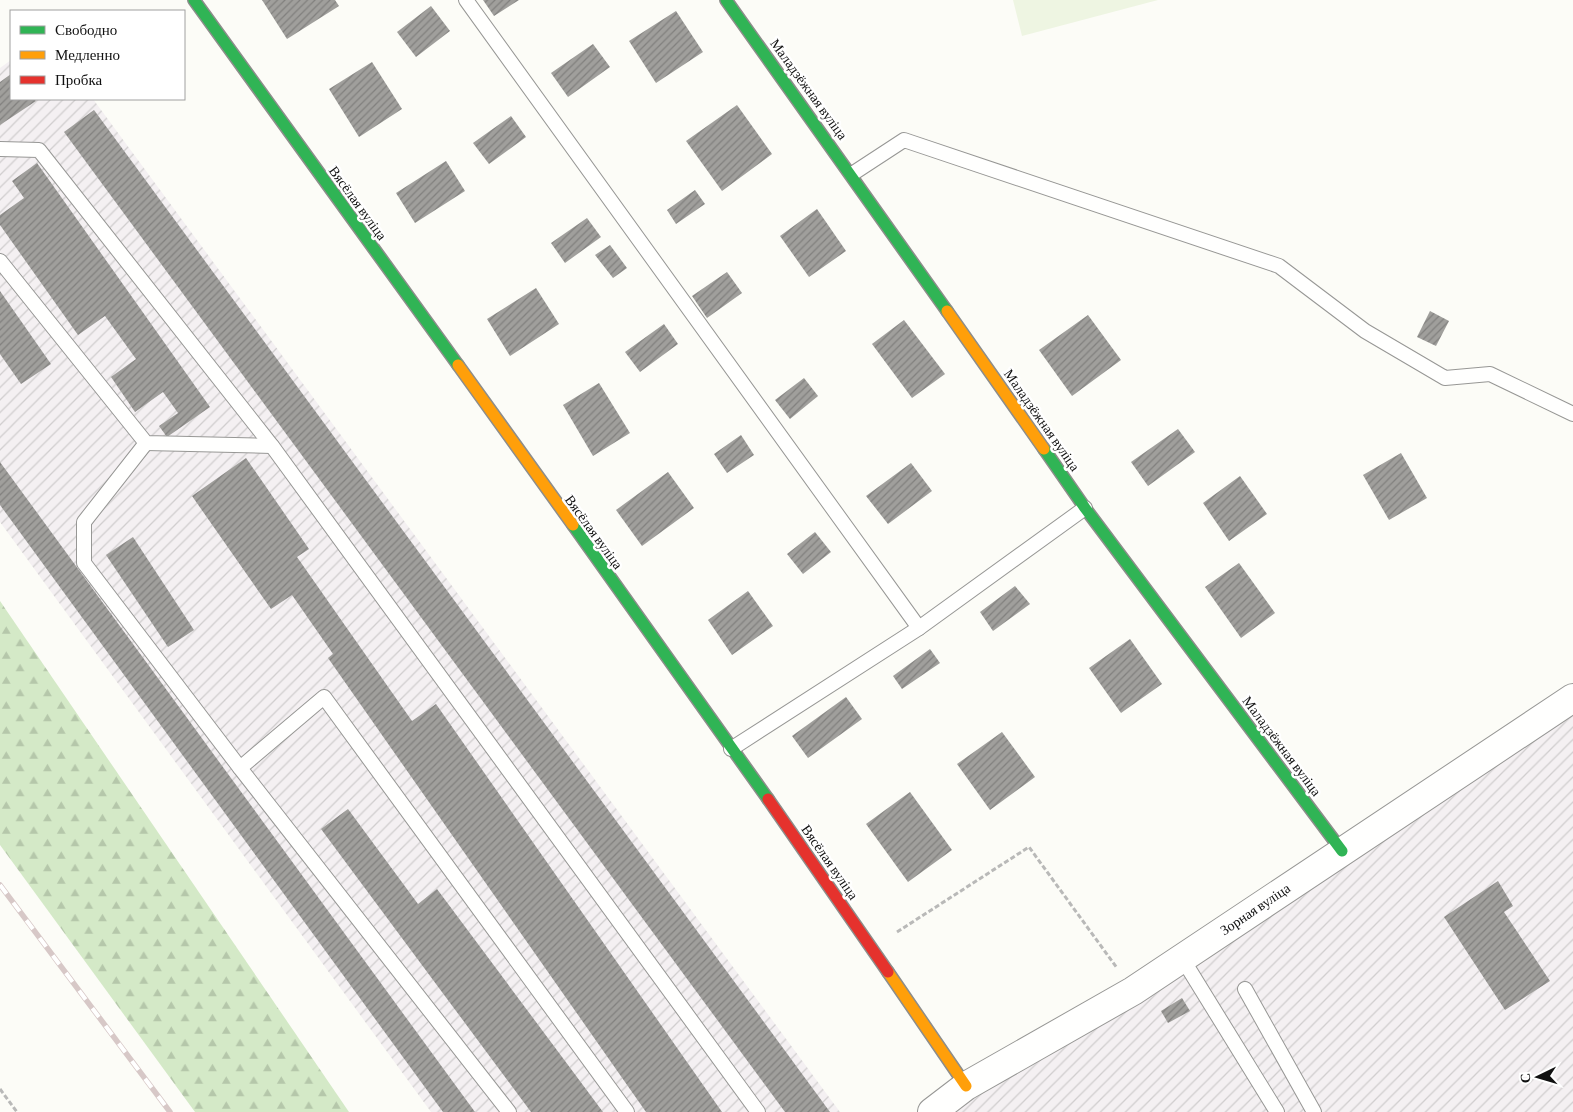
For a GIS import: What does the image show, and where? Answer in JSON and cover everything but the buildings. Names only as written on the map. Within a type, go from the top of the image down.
[{"type":"street","name":"Вясёлая вуліца","points":[[194,0],[731,749],[872,948],[966,1086]]},
{"type":"street","name":"Маладзёжная вуліца","points":[[726,0],[852,174],[1085,508],[1342,852]]},
{"type":"street","name":"Зорная вуліца","points":[[932,1112],[966,1086],[1133,991],[1573,698]]},
{"type":"lane","points":[[466,0],[919,628]]},
{"type":"lane","points":[[852,174],[904,140],[1278,266],[1365,331],[1445,378],[1490,374],[1573,414]]},
{"type":"lane","points":[[0,149],[39,150],[272,446],[758,1112]]},
{"type":"lane","points":[[0,261],[146,444]]},
{"type":"lane","points":[[146,444],[272,446]]},
{"type":"lane","points":[[146,444],[84,522],[84,563],[240,768],[509,1112]]},
{"type":"lane","points":[[731,749],[919,628],[1085,508]]},
{"type":"lane","points":[[240,768],[324,697],[627,1112]]},
{"type":"lane","points":[[1182,958],[1277,1112]]},
{"type":"lane","points":[[1245,989],[1314,1112]]},
{"type":"path","points":[[872,948],[1029,847],[1133,991]]},
{"type":"path","points":[[0,1089],[17,1112]]},
{"type":"shaded area","points":[[10,61],[10,100],[94,100],[840,1112],[431,1112],[0,522],[0,68]]},
{"type":"shaded area","points":[[1573,712],[1573,1112],[951,1112]]},
{"type":"green space","points":[[1013,0],[1158,0],[1022,36]]},
{"type":"green space","points":[[0,601],[349,1112],[195,1112],[0,845]]},
{"type":"railway","points":[[0,885],[170,1112]]},
{"type":"traffic: fast","points":[[194,0],[458,365]]},
{"type":"traffic: fast","points":[[726,0],[947,311]]},
{"type":"traffic: fast","points":[[1044,449],[1085,508],[1342,851]]},
{"type":"traffic: fast","points":[[573,525],[768,799]]},
{"type":"traffic: slow","points":[[947,311],[1044,449]]},
{"type":"traffic: slow","points":[[458,365],[573,525]]},
{"type":"traffic: slow","points":[[888,972],[966,1086]]},
{"type":"traffic: jam","points":[[768,799],[888,972]]}]
